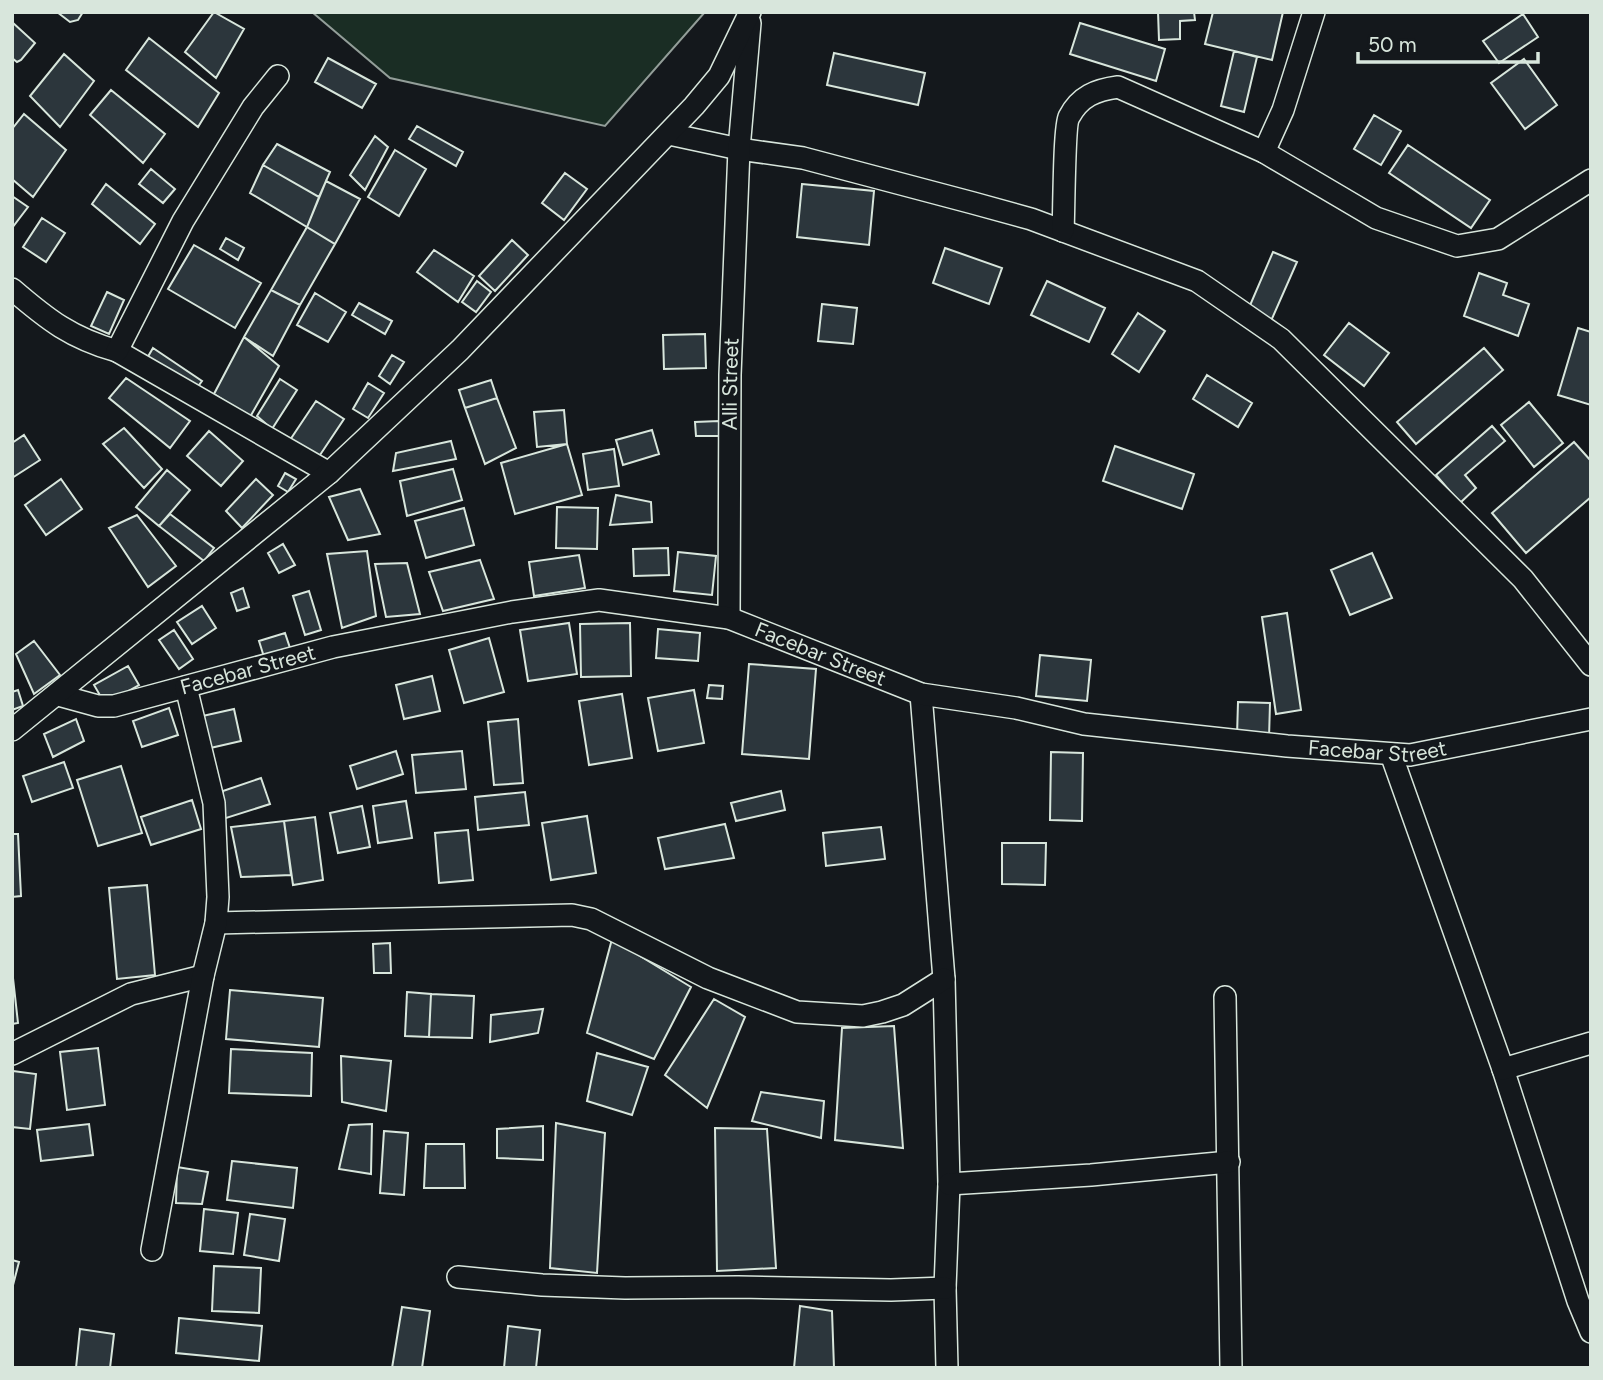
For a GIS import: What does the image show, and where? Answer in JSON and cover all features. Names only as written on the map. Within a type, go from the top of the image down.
[{"type":"street","points":[[12,730],[329,473],[460,350],[669,134],[719,76],[750,12]]},
{"type":"street","name":"Alli Street","points":[[729,618],[730,376],[739,149],[750,12]]},
{"type":"street","points":[[1264,152],[1283,110],[1314,12]]},
{"type":"street","points":[[117,351],[183,221],[253,107],[278,76]]},
{"type":"street","points":[[1063,231],[1067,119],[1079,103],[1096,90],[1118,87],[1264,152],[1376,218],[1457,246],[1498,239],[1591,180]]},
{"type":"street","points":[[669,134],[739,149],[803,158],[973,202],[1031,219],[1197,281],[1281,340],[1523,579],[1591,665]]},
{"type":"street","points":[[12,289],[49,321],[89,343],[117,351],[329,473]]},
{"type":"street","name":"Facebar Street","points":[[58,695],[106,707],[333,647],[512,612],[599,600],[729,618],[921,694],[1016,708],[1084,724],[1287,746],[1410,755],[1591,719]]},
{"type":"street","points":[[152,1250],[203,976],[216,923],[218,897],[214,803],[186,687]]},
{"type":"street","points":[[921,694],[944,979],[949,1184],[944,1288],[947,1368]]},
{"type":"street","points":[[1391,754],[1503,1069],[1578,1301],[1591,1332]]},
{"type":"street","points":[[216,923],[572,915],[591,919],[708,978],[797,1012],[863,1016],[882,1012],[903,1005],[944,979]]},
{"type":"street","points":[[12,1054],[131,995],[168,983],[203,976]]},
{"type":"street","points":[[1225,997],[1231,1368]]},
{"type":"street","points":[[1503,1069],[1591,1043]]},
{"type":"street","points":[[949,1184],[1091,1175],[1229,1161]]},
{"type":"street","points":[[458,1277],[542,1285],[625,1288],[944,1288]]},
{"type":"green space","points":[[312,12],[705,12],[605,126],[390,78]]},
{"type":"building","points":[[57,12],[83,12],[78,20],[70,22]]},
{"type":"building","points":[[214,12],[244,29],[216,78],[185,52]]},
{"type":"building","points":[[1158,12],[1194,12],[1195,20],[1180,21],[1180,39],[1159,40]]},
{"type":"building","points":[[1213,12],[1283,12],[1272,60],[1205,44]]},
{"type":"building","points":[[1523,14],[1538,37],[1499,63],[1483,41]]},
{"type":"building","points":[[12,22],[35,43],[17,62],[12,58]]},
{"type":"building","points":[[1080,23],[1165,49],[1156,81],[1070,54]]},
{"type":"building","points":[[149,38],[219,93],[198,127],[126,70]]},
{"type":"building","points":[[1234,51],[1257,57],[1244,112],[1221,106]]},
{"type":"building","points":[[834,53],[925,73],[918,105],[827,85]]},
{"type":"building","points":[[64,54],[94,81],[60,127],[30,96]]},
{"type":"building","points":[[328,58],[376,84],[362,108],[315,82]]},
{"type":"building","points":[[1524,59],[1557,105],[1525,129],[1491,83]]},
{"type":"building","points":[[111,90],[165,134],[143,163],[90,115]]},
{"type":"building","points":[[24,114],[66,150],[33,197],[12,179],[12,129]]},
{"type":"building","points":[[1374,115],[1401,131],[1381,165],[1354,149]]},
{"type":"building","points":[[417,126],[463,152],[456,166],[409,139]]},
{"type":"building","points":[[375,136],[388,147],[365,190],[350,175]]},
{"type":"building","points":[[277,144],[330,172],[319,197],[263,165]]},
{"type":"building","points":[[1408,145],[1490,200],[1471,228],[1389,173]]},
{"type":"building","points":[[395,150],[426,169],[399,216],[368,197]]},
{"type":"building","points":[[263,165],[319,197],[307,227],[250,193]]},
{"type":"building","points":[[151,169],[175,189],[163,203],[139,184]]},
{"type":"building","points":[[565,173],[587,189],[564,220],[542,203]]},
{"type":"building","points":[[326,181],[360,199],[335,244],[307,227]]},
{"type":"building","points":[[106,184],[155,224],[140,244],[92,204]]},
{"type":"building","points":[[802,184],[874,191],[869,245],[797,237]]},
{"type":"building","points":[[12,196],[28,207],[12,228]]},
{"type":"building","points":[[42,218],[65,233],[46,262],[23,247]]},
{"type":"building","points":[[307,227],[335,244],[300,305],[271,290]]},
{"type":"building","points":[[226,238],[244,248],[238,260],[220,249]]},
{"type":"building","points":[[512,240],[528,255],[495,291],[479,276]]},
{"type":"building","points":[[194,245],[261,283],[235,328],[168,289]]},
{"type":"building","points":[[945,248],[1002,268],[989,304],[933,283]]},
{"type":"building","points":[[434,250],[474,276],[458,302],[417,272]]},
{"type":"building","points":[[1273,252],[1297,262],[1271,321],[1248,310]]},
{"type":"building","points":[[1479,273],[1507,283],[1503,295],[1529,304],[1518,336],[1464,316]]},
{"type":"building","points":[[477,281],[491,292],[476,312],[462,302]]},
{"type":"building","points":[[1047,281],[1105,308],[1089,342],[1031,315]]},
{"type":"building","points":[[271,290],[300,305],[273,356],[244,337]]},
{"type":"building","points":[[107,292],[124,300],[109,334],[91,326]]},
{"type":"building","points":[[315,293],[346,312],[328,342],[297,325]]},
{"type":"building","points":[[359,303],[392,321],[385,334],[352,315]]},
{"type":"building","points":[[822,304],[857,308],[853,344],[818,341]]},
{"type":"building","points":[[1138,313],[1165,331],[1139,372],[1112,354]]},
{"type":"building","points":[[1349,323],[1389,353],[1364,386],[1324,355]]},
{"type":"building","points":[[1578,328],[1591,332],[1591,405],[1558,395]]},
{"type":"building","points":[[705,334],[706,368],[664,369],[663,335]]},
{"type":"building","points":[[244,337],[279,366],[250,417],[214,394]]},
{"type":"building","points":[[153,348],[202,381],[194,392],[146,360]]},
{"type":"building","points":[[1484,348],[1503,370],[1416,444],[1397,422]]},
{"type":"building","points":[[392,355],[404,362],[390,384],[379,376]]},
{"type":"building","points":[[1207,375],[1252,403],[1238,427],[1193,399]]},
{"type":"building","points":[[126,378],[190,421],[170,448],[109,398]]},
{"type":"building","points":[[280,379],[297,390],[272,429],[257,416]]},
{"type":"building","points":[[491,380],[497,398],[465,408],[459,390]]},
{"type":"building","points":[[368,383],[384,393],[368,418],[353,409]]},
{"type":"building","points":[[497,398],[516,448],[485,464],[465,408]]},
{"type":"building","points":[[316,401],[344,419],[318,458],[290,440]]},
{"type":"building","points":[[1529,402],[1563,443],[1534,467],[1501,425]]},
{"type":"building","points":[[564,410],[567,444],[537,447],[534,412]]},
{"type":"building","points":[[719,421],[720,436],[696,436],[695,422]]},
{"type":"building","points":[[1492,426],[1505,441],[1465,475],[1476,488],[1460,503],[1436,475]]},
{"type":"building","points":[[124,428],[162,469],[144,488],[103,444]]},
{"type":"building","points":[[652,430],[659,454],[623,465],[616,440]]},
{"type":"building","points":[[209,431],[243,461],[221,486],[187,456]]},
{"type":"building","points":[[24,435],[40,460],[12,478],[12,443]]},
{"type":"building","points":[[451,441],[456,459],[393,471],[396,453]]},
{"type":"building","points":[[1574,442],[1591,461],[1591,497],[1526,553],[1492,513]]},
{"type":"building","points":[[567,444],[582,495],[515,514],[501,463]]},
{"type":"building","points":[[1115,446],[1194,474],[1182,509],[1103,481]]},
{"type":"building","points":[[614,449],[619,486],[588,490],[583,454]]},
{"type":"building","points":[[453,469],[462,500],[407,516],[400,481]]},
{"type":"building","points":[[167,470],[190,490],[159,526],[136,507]]},
{"type":"building","points":[[285,473],[296,479],[288,492],[278,486]]},
{"type":"building","points":[[61,479],[82,509],[46,535],[25,505]]},
{"type":"building","points":[[256,479],[273,495],[242,528],[226,511]]},
{"type":"building","points":[[360,489],[380,534],[348,540],[329,497]]},
{"type":"building","points":[[616,495],[651,502],[652,522],[610,525]]},
{"type":"building","points":[[557,507],[598,508],[597,549],[556,548]]},
{"type":"building","points":[[464,508],[474,545],[426,558],[415,521]]},
{"type":"building","points":[[170,514],[214,548],[204,561],[159,526]]},
{"type":"building","points":[[137,515],[176,566],[148,587],[109,528]]},
{"type":"building","points":[[283,544],[295,565],[279,573],[268,553]]},
{"type":"building","points":[[668,548],[669,575],[634,576],[633,549]]},
{"type":"building","points":[[367,551],[376,616],[342,628],[327,554]]},
{"type":"building","points":[[678,552],[716,556],[712,595],[674,591]]},
{"type":"building","points":[[1372,553],[1392,598],[1350,615],[1331,570]]},
{"type":"building","points":[[579,555],[585,588],[534,596],[529,562]]},
{"type":"building","points":[[480,560],[494,599],[443,611],[429,572]]},
{"type":"building","points":[[407,563],[420,614],[386,617],[375,564]]},
{"type":"building","points":[[243,588],[249,607],[237,611],[231,593]]},
{"type":"building","points":[[309,591],[321,630],[305,635],[293,596]]},
{"type":"building","points":[[202,606],[216,628],[192,644],[177,622]]},
{"type":"building","points":[[1287,613],[1301,710],[1276,714],[1262,617]]},
{"type":"building","points":[[569,623],[577,674],[528,681],[520,630]]},
{"type":"building","points":[[630,623],[631,676],[581,677],[580,624]]},
{"type":"building","points":[[658,629],[700,633],[698,661],[656,658]]},
{"type":"building","points":[[174,630],[193,659],[179,669],[159,640]]},
{"type":"building","points":[[285,633],[290,648],[264,657],[259,641]]},
{"type":"building","points":[[489,638],[504,692],[464,703],[449,650]]},
{"type":"building","points":[[34,641],[60,675],[34,694],[16,654]]},
{"type":"building","points":[[1040,655],[1091,660],[1087,701],[1036,696]]},
{"type":"building","points":[[749,664],[816,669],[809,759],[742,754]]},
{"type":"building","points":[[128,666],[139,685],[105,704],[94,685]]},
{"type":"building","points":[[432,676],[440,711],[404,719],[396,685]]},
{"type":"building","points":[[709,685],[723,686],[722,699],[707,698]]},
{"type":"building","points":[[18,690],[23,706],[12,710],[12,692]]},
{"type":"building","points":[[694,690],[704,743],[658,751],[648,698]]},
{"type":"building","points":[[622,694],[632,758],[589,765],[579,701]]},
{"type":"building","points":[[1238,702],[1270,703],[1269,738],[1237,736]]},
{"type":"building","points":[[169,708],[178,735],[142,747],[133,721]]},
{"type":"building","points":[[234,709],[241,741],[206,749],[198,717]]},
{"type":"building","points":[[76,719],[84,741],[53,757],[44,734]]},
{"type":"building","points":[[518,719],[523,783],[494,785],[488,722]]},
{"type":"building","points":[[396,751],[403,774],[357,789],[350,766]]},
{"type":"building","points":[[462,751],[466,789],[416,793],[412,755]]},
{"type":"building","points":[[1051,752],[1083,753],[1082,821],[1050,820]]},
{"type":"building","points":[[64,762],[73,788],[32,802],[23,776]]},
{"type":"building","points":[[121,766],[142,833],[98,846],[77,780]]},
{"type":"building","points":[[261,778],[270,804],[223,819],[223,791]]},
{"type":"building","points":[[781,791],[785,810],[736,821],[731,803]]},
{"type":"building","points":[[525,792],[529,825],[478,830],[475,797]]},
{"type":"building","points":[[192,800],[201,829],[151,845],[141,817]]},
{"type":"building","points":[[406,801],[412,838],[378,843],[373,806]]},
{"type":"building","points":[[362,806],[370,847],[338,853],[330,813]]},
{"type":"building","points":[[587,816],[596,873],[551,880],[542,823]]},
{"type":"building","points":[[315,817],[323,880],[293,885],[284,821]]},
{"type":"building","points":[[284,821],[291,875],[241,877],[231,827]]},
{"type":"building","points":[[725,824],[734,858],[665,869],[658,838]]},
{"type":"building","points":[[881,827],[885,859],[826,866],[823,833]]},
{"type":"building","points":[[468,830],[473,880],[439,883],[435,833]]},
{"type":"building","points":[[12,834],[18,834],[21,896],[12,897]]},
{"type":"building","points":[[1002,843],[1046,843],[1045,885],[1002,884]]},
{"type":"building","points":[[147,885],[155,975],[117,979],[109,888]]},
{"type":"building","points":[[612,939],[691,987],[654,1059],[587,1033]]},
{"type":"building","points":[[390,943],[391,973],[374,973],[373,944]]},
{"type":"building","points":[[12,969],[18,1023],[12,1024]]},
{"type":"building","points":[[230,990],[323,998],[319,1047],[226,1039]]},
{"type":"building","points":[[407,992],[431,994],[429,1037],[405,1036]]},
{"type":"building","points":[[431,994],[474,996],[472,1038],[429,1037]]},
{"type":"building","points":[[714,999],[745,1017],[707,1108],[665,1075]]},
{"type":"building","points":[[543,1009],[538,1033],[490,1042],[491,1015]]},
{"type":"building","points":[[894,1026],[903,1148],[835,1140],[842,1028]]},
{"type":"building","points":[[98,1048],[105,1105],[67,1110],[60,1052]]},
{"type":"building","points":[[231,1049],[312,1053],[311,1096],[229,1093]]},
{"type":"building","points":[[597,1053],[648,1067],[632,1115],[587,1101]]},
{"type":"building","points":[[341,1056],[391,1061],[386,1111],[342,1102]]},
{"type":"building","points":[[13,1071],[36,1074],[30,1129],[12,1127]]},
{"type":"building","points":[[761,1092],[824,1101],[821,1138],[752,1121]]},
{"type":"building","points":[[556,1123],[605,1133],[597,1273],[550,1268]]},
{"type":"building","points":[[89,1124],[93,1155],[41,1161],[37,1130]]},
{"type":"building","points":[[372,1124],[371,1174],[339,1169],[349,1125]]},
{"type":"building","points":[[543,1126],[543,1160],[497,1158],[497,1129]]},
{"type":"building","points":[[715,1128],[767,1129],[776,1268],[717,1271]]},
{"type":"building","points":[[384,1131],[408,1133],[404,1195],[380,1193]]},
{"type":"building","points":[[426,1144],[464,1144],[465,1188],[424,1188]]},
{"type":"building","points":[[232,1161],[297,1168],[293,1208],[227,1200]]},
{"type":"building","points":[[177,1167],[208,1172],[202,1204],[176,1203]]},
{"type":"building","points":[[204,1209],[238,1213],[233,1254],[200,1251]]},
{"type":"building","points":[[250,1214],[285,1219],[279,1261],[244,1255]]},
{"type":"building","points":[[12,1260],[19,1262],[12,1289]]},
{"type":"building","points":[[214,1266],[261,1268],[259,1313],[212,1311]]},
{"type":"building","points":[[800,1306],[832,1311],[834,1368],[794,1368]]},
{"type":"building","points":[[402,1307],[430,1311],[422,1368],[392,1368]]},
{"type":"building","points":[[179,1318],[262,1326],[259,1361],[176,1353]]},
{"type":"building","points":[[508,1326],[540,1330],[536,1368],[504,1368]]},
{"type":"building","points":[[80,1329],[114,1334],[110,1368],[76,1368]]}]
